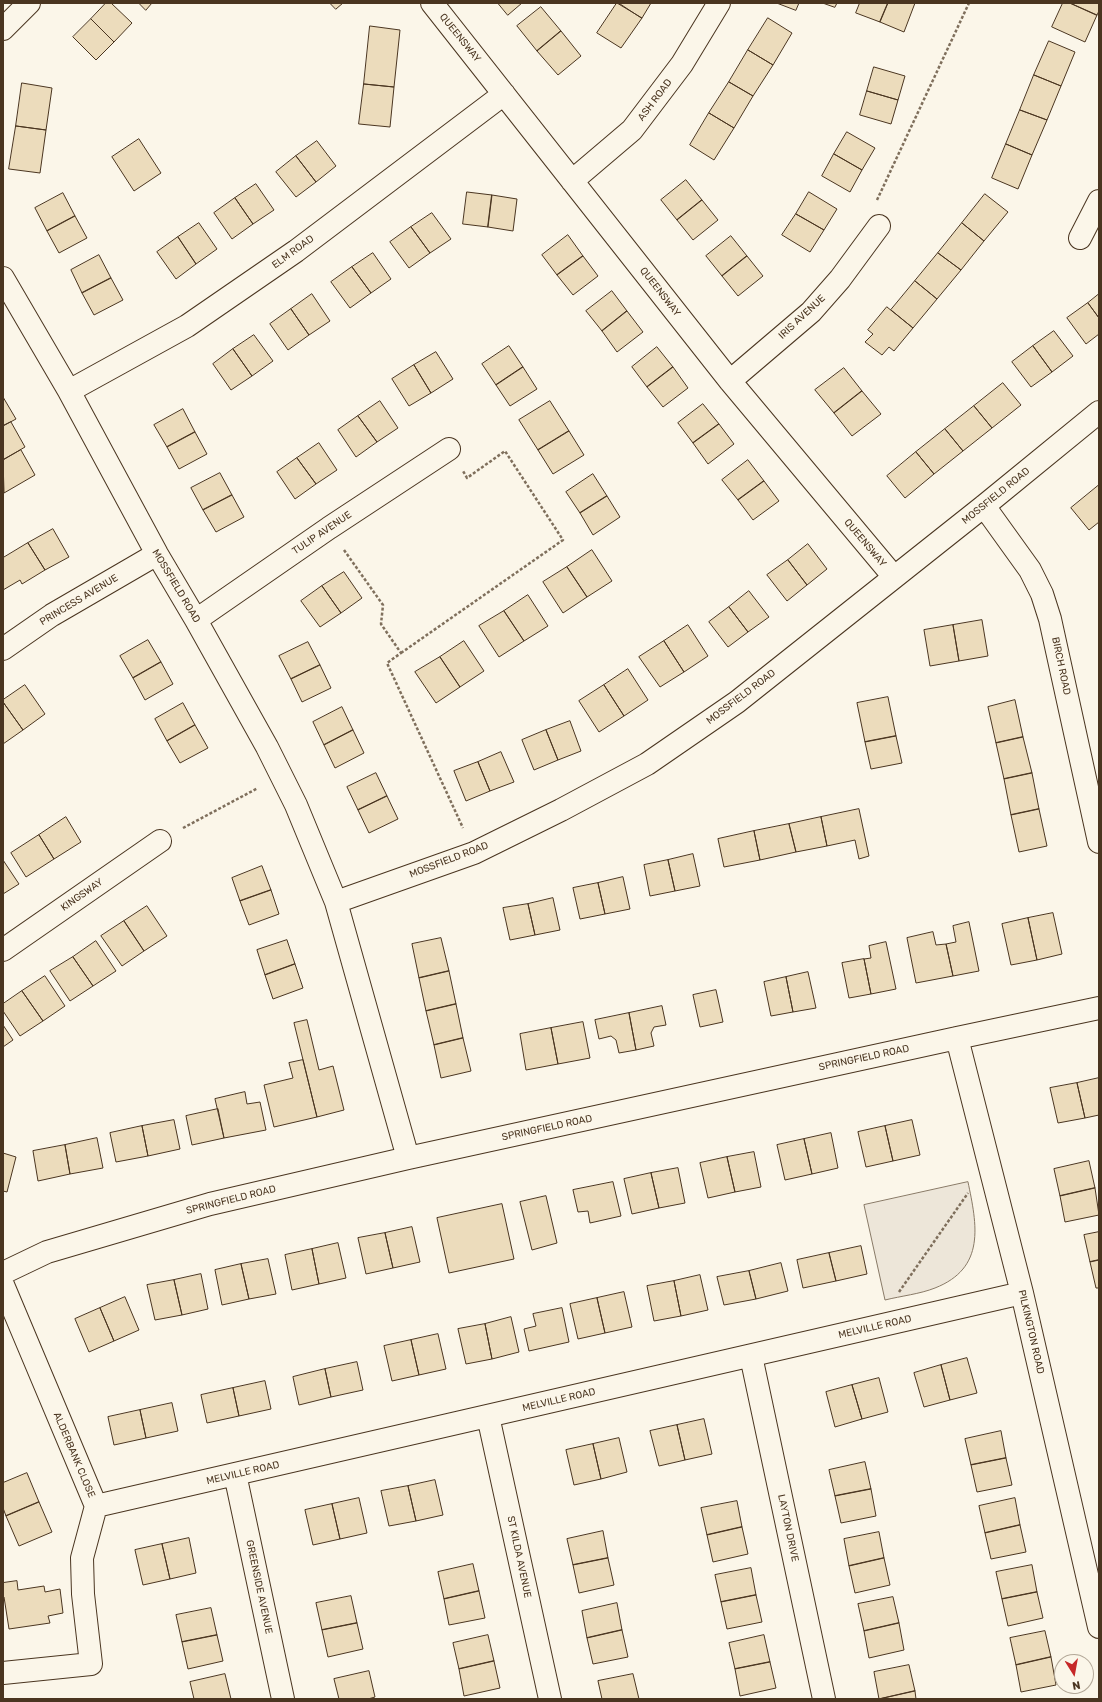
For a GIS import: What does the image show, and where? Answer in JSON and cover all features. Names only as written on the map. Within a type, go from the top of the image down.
[{"type":"street","points":[[3,29],[29,3]]},
{"type":"street","name":"QUEENSWAY","points":[[432,3],[730,381],[894,577]]},
{"type":"street","name":"ASH ROAD","points":[[572,181],[632,130],[682,64],[719,3]]},
{"type":"street","name":"ELM ROAD","points":[[69,391],[187,326],[296,251],[504,94]]},
{"type":"street","points":[[1080,238],[1099,201]]},
{"type":"street","name":"IRIS AVENUE","points":[[730,381],[811,312],[840,279],[879,226]]},
{"type":"street","name":"MOSSFIELD ROAD","points":[[3,278],[69,391],[156,554],[196,620],[267,746],[296,805],[336,902],[408,1158]]},
{"type":"street","name":"MOSSFIELD ROAD","points":[[336,902],[474,852],[561,810],[647,764],[737,702],[984,506],[1099,412]]},
{"type":"street","name":"TULIP AVENUE","points":[[196,620],[329,528],[449,449]]},
{"type":"street","name":"BIRCH ROAD","points":[[984,506],[1030,570],[1042,594],[1050,619],[1099,842]]},
{"type":"street","name":"PRINCESS AVENUE","points":[[3,649],[52,616],[156,554]]},
{"type":"street","name":"KINGSWAY","points":[[3,950],[160,841]]},
{"type":"street","name":"SPRINGFIELD ROAD","points":[[3,1273],[47,1252],[210,1204],[408,1158],[1099,1008]]},
{"type":"street","name":"PILKINGTON ROAD","points":[[957,1038],[1093,1574],[1099,1627]]},
{"type":"street","name":"ALDERBANK CLOSE","points":[[3,1285],[96,1506],[82,1558],[83,1594],[91,1664],[3,1673]]},
{"type":"street","name":"MELVILLE ROAD","points":[[96,1506],[1022,1293]]},
{"type":"street","name":"LAYTON DRIVE","points":[[752,1356],[824,1699]]},
{"type":"street","name":"ST KILDA AVENUE","points":[[488,1416],[550,1699]]},
{"type":"street","name":"GREENSIDE AVENUE","points":[[235,1474],[283,1699]]},
{"type":"path","points":[[879,226],[877,198],[969,3]]},
{"type":"path","points":[[449,449],[467,478],[505,451],[563,540],[387,663],[474,852]]},
{"type":"path","points":[[329,528],[383,606],[381,624],[401,652]]},
{"type":"path","points":[[160,841],[281,776]]},
{"type":"path","points":[[875,1327],[989,1163]]},
{"type":"shaded area","points":[[968,1182],[974,1214],[975,1229],[974,1244],[970,1257],[963,1269],[951,1279],[935,1288],[885,1300],[864,1205]]},
{"type":"building","points":[[106,3],[111,3],[132,23],[114,42],[91,19]]},
{"type":"building","points":[[139,3],[152,3],[146,10]]},
{"type":"building","points":[[330,3],[343,3],[336,9]]},
{"type":"building","points":[[498,3],[522,3],[508,15]]},
{"type":"building","points":[[617,3],[642,18],[621,48],[597,33]]},
{"type":"building","points":[[619,3],[651,3],[642,18]]},
{"type":"building","points":[[777,3],[799,3],[796,10]]},
{"type":"building","points":[[823,3],[837,3],[835,7]]},
{"type":"building","points":[[860,3],[888,3],[880,22],[856,13]]},
{"type":"building","points":[[888,3],[915,3],[904,32],[880,22]]},
{"type":"building","points":[[1063,3],[1070,3],[1097,15],[1085,42],[1052,27]]},
{"type":"building","points":[[1070,3],[1099,3],[1099,11],[1097,15]]},
{"type":"building","points":[[541,7],[561,31],[537,51],[517,26]]},
{"type":"building","points":[[768,18],[792,33],[773,65],[748,50]]},
{"type":"building","points":[[91,19],[114,42],[96,60],[73,37]]},
{"type":"building","points":[[370,26],[400,30],[394,87],[364,84]]},
{"type":"building","points":[[561,31],[581,56],[558,75],[537,51]]},
{"type":"building","points":[[1049,41],[1075,52],[1061,86],[1034,75]]},
{"type":"building","points":[[748,50],[773,65],[753,96],[729,82]]},
{"type":"building","points":[[874,67],[905,76],[898,100],[867,91]]},
{"type":"building","points":[[1034,75],[1061,86],[1047,120],[1020,110]]},
{"type":"building","points":[[729,82],[753,96],[734,128],[709,113]]},
{"type":"building","points":[[22,83],[52,88],[46,130],[16,126]]},
{"type":"building","points":[[364,84],[394,87],[390,127],[359,124]]},
{"type":"building","points":[[867,91],[898,100],[891,124],[860,115]]},
{"type":"building","points":[[1020,110],[1047,120],[1032,155],[1006,144]]},
{"type":"building","points":[[709,113],[734,128],[714,160],[690,145]]},
{"type":"building","points":[[16,126],[46,130],[40,173],[9,169]]},
{"type":"building","points":[[847,132],[875,148],[862,170],[834,154]]},
{"type":"building","points":[[139,139],[161,173],[134,191],[112,157]]},
{"type":"building","points":[[317,141],[336,166],[316,182],[296,156]]},
{"type":"building","points":[[1006,144],[1032,155],[1018,189],[992,178]]},
{"type":"building","points":[[834,154],[862,170],[850,192],[822,176]]},
{"type":"building","points":[[296,156],[316,182],[296,197],[276,172]]},
{"type":"building","points":[[686,180],[702,200],[677,220],[661,200]]},
{"type":"building","points":[[256,184],[274,210],[253,224],[235,198]]},
{"type":"building","points":[[467,192],[492,195],[488,227],[463,224]]},
{"type":"building","points":[[809,192],[837,209],[824,230],[796,214]]},
{"type":"building","points":[[63,193],[75,216],[47,231],[35,208]]},
{"type":"building","points":[[985,194],[1008,212],[984,241],[962,223]]},
{"type":"building","points":[[492,195],[517,199],[513,231],[488,227]]},
{"type":"building","points":[[235,198],[253,224],[232,239],[214,213]]},
{"type":"building","points":[[702,200],[718,220],[693,240],[677,220]]},
{"type":"building","points":[[432,213],[451,239],[430,253],[411,227]]},
{"type":"building","points":[[796,214],[824,230],[810,252],[782,235]]},
{"type":"building","points":[[75,216],[87,238],[59,253],[47,231]]},
{"type":"building","points":[[199,223],[217,249],[196,264],[178,237]]},
{"type":"building","points":[[962,223],[984,241],[961,270],[938,253]]},
{"type":"building","points":[[411,227],[430,253],[409,268],[390,242]]},
{"type":"building","points":[[568,235],[583,256],[557,275],[542,255]]},
{"type":"building","points":[[731,236],[747,256],[722,276],[706,256]]},
{"type":"building","points":[[178,237],[196,264],[176,279],[157,252]]},
{"type":"building","points":[[373,253],[391,279],[371,293],[352,267]]},
{"type":"building","points":[[938,253],[961,270],[937,299],[915,281]]},
{"type":"building","points":[[99,255],[111,278],[82,293],[71,270]]},
{"type":"building","points":[[583,256],[598,276],[573,295],[557,275]]},
{"type":"building","points":[[747,256],[763,276],[738,296],[722,276]]},
{"type":"building","points":[[352,267],[371,293],[350,308],[331,282]]},
{"type":"building","points":[[111,278],[123,300],[94,315],[82,293]]},
{"type":"building","points":[[915,281],[937,299],[913,328],[891,310]]},
{"type":"building","points":[[612,291],[627,311],[602,331],[586,311]]},
{"type":"building","points":[[312,294],[330,321],[309,335],[291,309]]},
{"type":"building","points":[[1099,294],[1099,318],[1088,303]]},
{"type":"building","points":[[1088,303],[1099,318],[1099,334],[1086,344],[1067,318]]},
{"type":"building","points":[[887,307],[913,328],[894,351],[889,347],[882,355],[865,342],[873,334],[868,330]]},
{"type":"building","points":[[291,309],[309,335],[288,350],[270,324]]},
{"type":"building","points":[[627,311],[643,332],[617,352],[602,331]]},
{"type":"building","points":[[1054,331],[1073,356],[1052,372],[1033,346]]},
{"type":"building","points":[[254,335],[273,361],[252,376],[233,349]]},
{"type":"building","points":[[509,346],[523,367],[496,385],[482,364]]},
{"type":"building","points":[[1033,346],[1052,372],[1031,387],[1012,362]]},
{"type":"building","points":[[657,347],[673,367],[647,387],[632,367]]},
{"type":"building","points":[[233,349],[252,376],[231,390],[213,364]]},
{"type":"building","points":[[436,352],[453,379],[431,393],[414,365]]},
{"type":"building","points":[[414,365],[431,393],[409,406],[392,379]]},
{"type":"building","points":[[523,367],[537,389],[510,406],[496,385]]},
{"type":"building","points":[[673,367],[688,388],[663,407],[647,387]]},
{"type":"building","points":[[844,368],[862,391],[834,413],[815,390]]},
{"type":"building","points":[[1003,383],[1021,405],[992,428],[974,406]]},
{"type":"building","points":[[862,391],[881,414],[852,436],[834,413]]},
{"type":"building","points":[[3,397],[16,419],[3,426]]},
{"type":"building","points":[[380,401],[398,428],[377,442],[358,416]]},
{"type":"building","points":[[550,401],[569,431],[538,450],[519,420]]},
{"type":"building","points":[[703,404],[719,424],[693,443],[678,423]]},
{"type":"building","points":[[974,406],[992,428],[963,451],[945,429]]},
{"type":"building","points":[[183,409],[195,432],[167,447],[154,425]]},
{"type":"building","points":[[358,416],[377,442],[356,457],[338,430]]},
{"type":"building","points":[[11,422],[25,447],[3,460],[3,426]]},
{"type":"building","points":[[719,424],[734,444],[708,464],[693,443]]},
{"type":"building","points":[[945,429],[963,451],[934,474],[916,452]]},
{"type":"building","points":[[569,431],[584,455],[553,474],[538,450]]},
{"type":"building","points":[[195,432],[207,454],[179,469],[167,447]]},
{"type":"building","points":[[319,443],[337,470],[316,484],[297,458]]},
{"type":"building","points":[[21,450],[35,475],[4,493],[3,460]]},
{"type":"building","points":[[916,452],[934,474],[905,498],[887,476]]},
{"type":"building","points":[[297,458],[316,484],[295,499],[277,472]]},
{"type":"building","points":[[748,460],[764,481],[738,500],[722,480]]},
{"type":"building","points":[[220,473],[232,495],[203,510],[191,488]]},
{"type":"building","points":[[593,474],[607,496],[580,513],[566,492]]},
{"type":"building","points":[[764,481],[779,501],[753,520],[738,500]]},
{"type":"building","points":[[1099,485],[1099,522],[1089,530],[1071,508]]},
{"type":"building","points":[[232,495],[244,517],[216,532],[203,510]]},
{"type":"building","points":[[607,496],[620,517],[593,535],[580,513]]},
{"type":"building","points":[[53,529],[69,557],[45,570],[28,543]]},
{"type":"building","points":[[28,543],[45,570],[22,584],[20,580],[3,590],[3,558]]},
{"type":"building","points":[[808,544],[827,569],[807,585],[788,560]]},
{"type":"building","points":[[592,550],[612,581],[587,597],[567,567]]},
{"type":"building","points":[[788,560],[807,585],[787,601],[767,575]]},
{"type":"building","points":[[567,567],[587,597],[563,613],[543,582]]},
{"type":"building","points":[[344,572],[362,598],[341,613],[322,586]]},
{"type":"building","points":[[322,586],[341,613],[320,627],[301,601]]},
{"type":"building","points":[[749,591],[769,617],[748,632],[729,607]]},
{"type":"building","points":[[528,595],[548,626],[524,641],[504,611]]},
{"type":"building","points":[[729,607],[748,632],[728,647],[709,622]]},
{"type":"building","points":[[504,611],[524,641],[499,657],[479,626]]},
{"type":"building","points":[[982,620],[988,656],[959,661],[953,625]]},
{"type":"building","points":[[688,625],[708,656],[684,672],[664,641]]},
{"type":"building","points":[[953,625],[959,661],[930,666],[924,630]]},
{"type":"building","points":[[148,640],[161,662],[133,678],[120,656]]},
{"type":"building","points":[[464,641],[484,671],[460,687],[440,657]]},
{"type":"building","points":[[664,641],[684,672],[660,687],[639,657]]},
{"type":"building","points":[[308,642],[320,665],[291,679],[279,656]]},
{"type":"building","points":[[440,657],[460,687],[436,703],[415,672]]},
{"type":"building","points":[[161,662],[173,684],[145,700],[133,678]]},
{"type":"building","points":[[320,665],[331,688],[302,702],[291,679]]},
{"type":"building","points":[[628,669],[648,700],[624,716],[604,685]]},
{"type":"building","points":[[25,685],[45,714],[23,730],[3,700]]},
{"type":"building","points":[[604,685],[624,716],[599,732],[579,701]]},
{"type":"building","points":[[888,697],[896,736],[865,742],[857,703]]},
{"type":"building","points":[[1015,700],[1023,737],[996,743],[988,707]]},
{"type":"building","points":[[3,702],[23,730],[3,744]]},
{"type":"building","points":[[183,703],[195,725],[167,741],[155,719]]},
{"type":"building","points":[[342,707],[353,730],[324,745],[313,722]]},
{"type":"building","points":[[570,721],[581,751],[558,760],[546,730]]},
{"type":"building","points":[[195,725],[208,748],[180,763],[167,741]]},
{"type":"building","points":[[353,730],[364,753],[335,768],[324,745]]},
{"type":"building","points":[[546,730],[558,760],[534,770],[522,740]]},
{"type":"building","points":[[896,736],[902,763],[871,769],[865,742]]},
{"type":"building","points":[[1023,737],[1032,773],[1004,779],[996,743]]},
{"type":"building","points":[[501,752],[514,782],[490,791],[478,762]]},
{"type":"building","points":[[478,762],[490,791],[466,801],[454,771]]},
{"type":"building","points":[[376,773],[387,796],[358,810],[347,787]]},
{"type":"building","points":[[1032,773],[1039,809],[1011,815],[1004,779]]},
{"type":"building","points":[[387,796],[398,819],[369,833],[358,810]]},
{"type":"building","points":[[859,809],[869,856],[859,859],[855,840],[827,846],[821,817]]},
{"type":"building","points":[[1039,809],[1047,846],[1019,852],[1011,815]]},
{"type":"building","points":[[66,817],[81,842],[54,859],[39,835]]},
{"type":"building","points":[[821,817],[827,846],[796,852],[789,824]]},
{"type":"building","points":[[789,824],[796,852],[760,860],[754,831]]},
{"type":"building","points":[[754,831],[760,860],[724,867],[718,839]]},
{"type":"building","points":[[39,835],[54,859],[26,877],[11,853]]},
{"type":"building","points":[[693,854],[700,886],[675,891],[668,860]]},
{"type":"building","points":[[3,860],[19,884],[3,894]]},
{"type":"building","points":[[668,860],[675,891],[650,896],[644,865]]},
{"type":"building","points":[[262,866],[271,890],[240,901],[232,878]]},
{"type":"building","points":[[623,877],[630,909],[605,914],[598,883]]},
{"type":"building","points":[[598,883],[605,914],[580,919],[573,888]]},
{"type":"building","points":[[271,890],[279,914],[249,925],[240,901]]},
{"type":"building","points":[[553,898],[560,930],[535,935],[528,904]]},
{"type":"building","points":[[528,904],[535,935],[510,940],[503,908]]},
{"type":"building","points":[[147,906],[167,936],[144,951],[124,921]]},
{"type":"building","points":[[1053,913],[1062,954],[1037,960],[1028,918]]},
{"type":"building","points":[[1028,918],[1037,960],[1011,965],[1002,924]]},
{"type":"building","points":[[124,921],[144,951],[122,966],[101,936]]},
{"type":"building","points":[[969,922],[979,971],[953,976],[946,944],[956,942],[953,926]]},
{"type":"building","points":[[933,932],[936,945],[946,944],[953,976],[916,983],[907,938]]},
{"type":"building","points":[[441,938],[449,971],[419,978],[412,944]]},
{"type":"building","points":[[287,940],[295,964],[265,975],[257,950]]},
{"type":"building","points":[[96,941],[116,971],[93,986],[73,957]]},
{"type":"building","points":[[886,942],[896,989],[871,994],[864,959],[871,958],[869,946]]},
{"type":"building","points":[[73,957],[93,986],[70,1001],[50,971]]},
{"type":"building","points":[[864,959],[871,994],[849,998],[842,963]]},
{"type":"building","points":[[295,964],[303,988],[273,999],[265,975]]},
{"type":"building","points":[[449,971],[456,1004],[426,1011],[419,978]]},
{"type":"building","points":[[808,972],[816,1008],[793,1012],[786,977]]},
{"type":"building","points":[[45,976],[65,1006],[43,1021],[22,991]]},
{"type":"building","points":[[786,977],[793,1012],[771,1016],[764,982]]},
{"type":"building","points":[[716,990],[723,1022],[700,1027],[693,995]]},
{"type":"building","points":[[22,991],[43,1021],[20,1036],[3,1011],[3,1004]]},
{"type":"building","points":[[456,1004],[463,1038],[434,1045],[426,1011]]},
{"type":"building","points":[[662,1006],[666,1025],[654,1027],[651,1033],[654,1046],[636,1050],[629,1013]]},
{"type":"building","points":[[629,1013],[636,1050],[619,1053],[616,1040],[611,1036],[599,1039],[595,1020]]},
{"type":"building","points":[[307,1020],[319,1070],[333,1066],[344,1110],[317,1117],[294,1023]]},
{"type":"building","points":[[583,1022],[590,1058],[558,1064],[551,1028]]},
{"type":"building","points":[[3,1025],[13,1040],[3,1047]]},
{"type":"building","points":[[551,1028],[558,1064],[526,1070],[520,1034]]},
{"type":"building","points":[[463,1038],[471,1071],[441,1078],[434,1045]]},
{"type":"building","points":[[303,1060],[317,1117],[274,1127],[264,1085],[293,1078],[289,1063]]},
{"type":"building","points":[[1099,1078],[1099,1115],[1085,1118],[1077,1083]]},
{"type":"building","points":[[1077,1083],[1085,1118],[1058,1123],[1050,1088]]},
{"type":"building","points":[[245,1092],[247,1104],[260,1102],[266,1130],[224,1138],[215,1099]]},
{"type":"building","points":[[218,1109],[224,1138],[192,1145],[186,1116]]},
{"type":"building","points":[[174,1120],[180,1149],[148,1156],[142,1126]]},
{"type":"building","points":[[912,1120],[920,1155],[893,1161],[885,1126]]},
{"type":"building","points":[[142,1126],[148,1156],[116,1162],[110,1133]]},
{"type":"building","points":[[885,1126],[893,1161],[866,1167],[858,1132]]},
{"type":"building","points":[[831,1133],[838,1168],[812,1174],[804,1139]]},
{"type":"building","points":[[97,1138],[103,1168],[70,1174],[65,1145]]},
{"type":"building","points":[[804,1139],[812,1174],[785,1180],[777,1145]]},
{"type":"building","points":[[65,1145],[70,1174],[38,1181],[33,1151]]},
{"type":"building","points":[[754,1152],[761,1187],[735,1192],[727,1157]]},
{"type":"building","points":[[3,1153],[16,1157],[7,1192],[3,1191]]},
{"type":"building","points":[[727,1157],[735,1192],[708,1198],[700,1163]]},
{"type":"building","points":[[1089,1161],[1095,1188],[1060,1196],[1054,1169]]},
{"type":"building","points":[[678,1168],[685,1203],[659,1208],[651,1173]]},
{"type":"building","points":[[651,1173],[659,1208],[632,1214],[624,1179]]},
{"type":"building","points":[[613,1182],[621,1216],[590,1223],[588,1211],[578,1212],[573,1190]]},
{"type":"building","points":[[1095,1188],[1099,1215],[1065,1222],[1060,1196]]},
{"type":"building","points":[[546,1196],[557,1243],[532,1250],[520,1202]]},
{"type":"building","points":[[502,1204],[514,1259],[449,1273],[437,1218]]},
{"type":"building","points":[[412,1227],[420,1262],[393,1268],[385,1233]]},
{"type":"building","points":[[1099,1232],[1099,1260],[1090,1262],[1084,1235]]},
{"type":"building","points":[[385,1233],[393,1268],[366,1274],[358,1238]]},
{"type":"building","points":[[338,1243],[346,1278],[319,1284],[312,1249]]},
{"type":"building","points":[[861,1246],[867,1274],[836,1281],[829,1253]]},
{"type":"building","points":[[312,1249],[319,1284],[292,1290],[285,1255]]},
{"type":"building","points":[[829,1253],[836,1281],[803,1288],[797,1260]]},
{"type":"building","points":[[268,1259],[276,1294],[249,1299],[241,1264]]},
{"type":"building","points":[[1099,1260],[1099,1288],[1096,1288],[1090,1262]]},
{"type":"building","points":[[781,1263],[788,1291],[756,1299],[749,1271]]},
{"type":"building","points":[[241,1264],[249,1299],[222,1305],[215,1270]]},
{"type":"building","points":[[749,1271],[756,1299],[724,1305],[717,1277]]},
{"type":"building","points":[[201,1274],[208,1309],[182,1315],[174,1280]]},
{"type":"building","points":[[700,1275],[708,1310],[681,1316],[674,1281]]},
{"type":"building","points":[[174,1280],[182,1315],[155,1320],[147,1285]]},
{"type":"building","points":[[674,1281],[681,1316],[654,1321],[647,1286]]},
{"type":"building","points":[[624,1292],[632,1327],[605,1333],[597,1298]]},
{"type":"building","points":[[125,1297],[139,1330],[114,1341],[100,1308]]},
{"type":"building","points":[[597,1298],[605,1333],[578,1339],[570,1304]]},
{"type":"building","points":[[100,1308],[114,1341],[89,1352],[75,1319]]},
{"type":"building","points":[[562,1308],[569,1342],[529,1351],[524,1329],[536,1326],[533,1314]]},
{"type":"building","points":[[511,1317],[519,1352],[492,1359],[485,1324]]},
{"type":"building","points":[[485,1324],[492,1359],[466,1364],[458,1329]]},
{"type":"building","points":[[438,1334],[446,1369],[419,1375],[411,1340]]},
{"type":"building","points":[[411,1340],[419,1375],[392,1381],[384,1346]]},
{"type":"building","points":[[967,1358],[977,1393],[950,1400],[941,1365]]},
{"type":"building","points":[[357,1362],[363,1390],[331,1397],[325,1369]]},
{"type":"building","points":[[941,1365],[950,1400],[924,1407],[914,1373]]},
{"type":"building","points":[[325,1369],[331,1397],[299,1405],[293,1377]]},
{"type":"building","points":[[879,1378],[888,1412],[862,1419],[852,1385]]},
{"type":"building","points":[[265,1381],[271,1409],[239,1416],[233,1388]]},
{"type":"building","points":[[852,1385],[862,1419],[835,1427],[826,1392]]},
{"type":"building","points":[[233,1388],[239,1416],[207,1423],[201,1395]]},
{"type":"building","points":[[172,1403],[178,1431],[146,1438],[140,1410]]},
{"type":"building","points":[[140,1410],[146,1438],[114,1445],[108,1417]]},
{"type":"building","points":[[704,1419],[712,1454],[685,1460],[677,1425]]},
{"type":"building","points":[[677,1425],[685,1460],[659,1466],[650,1431]]},
{"type":"building","points":[[1001,1431],[1006,1458],[971,1465],[965,1439]]},
{"type":"building","points":[[619,1438],[627,1472],[601,1479],[593,1444]]},
{"type":"building","points":[[593,1444],[601,1479],[574,1485],[566,1450]]},
{"type":"building","points":[[1006,1458],[1012,1485],[977,1492],[971,1465]]},
{"type":"building","points":[[865,1462],[871,1489],[835,1496],[829,1470]]},
{"type":"building","points":[[27,1473],[39,1502],[6,1516],[3,1508],[3,1483]]},
{"type":"building","points":[[435,1480],[443,1515],[416,1521],[408,1486]]},
{"type":"building","points":[[408,1486],[416,1521],[389,1526],[381,1491]]},
{"type":"building","points":[[871,1489],[876,1516],[841,1523],[835,1496]]},
{"type":"building","points":[[359,1498],[367,1533],[340,1539],[332,1504]]},
{"type":"building","points":[[1015,1498],[1020,1525],[985,1533],[979,1506]]},
{"type":"building","points":[[737,1501],[742,1527],[707,1535],[701,1508]]},
{"type":"building","points":[[39,1502],[52,1532],[19,1546],[6,1516]]},
{"type":"building","points":[[332,1504],[340,1539],[313,1545],[305,1510]]},
{"type":"building","points":[[1020,1525],[1026,1552],[991,1559],[985,1533]]},
{"type":"building","points":[[742,1527],[748,1554],[713,1562],[707,1535]]},
{"type":"building","points":[[603,1531],[608,1558],[573,1565],[567,1539]]},
{"type":"building","points":[[879,1532],[884,1558],[849,1566],[844,1539]]},
{"type":"building","points":[[189,1538],[196,1573],[170,1579],[162,1544]]},
{"type":"building","points":[[162,1544],[170,1579],[143,1585],[135,1550]]},
{"type":"building","points":[[608,1558],[614,1585],[579,1593],[573,1565]]},
{"type":"building","points":[[884,1558],[890,1585],[855,1593],[849,1566]]},
{"type":"building","points":[[473,1564],[479,1591],[444,1599],[438,1572]]},
{"type":"building","points":[[1032,1565],[1037,1592],[1002,1599],[996,1572]]},
{"type":"building","points":[[751,1568],[756,1595],[721,1602],[715,1575]]},
{"type":"building","points":[[17,1581],[18,1590],[44,1586],[45,1592],[60,1589],[63,1613],[48,1616],[50,1623],[9,1629],[3,1597],[3,1583]]},
{"type":"building","points":[[479,1591],[485,1618],[449,1625],[444,1599]]},
{"type":"building","points":[[1037,1592],[1043,1618],[1008,1626],[1002,1599]]},
{"type":"building","points":[[756,1595],[762,1622],[727,1629],[721,1602]]},
{"type":"building","points":[[351,1596],[357,1623],[322,1630],[316,1603]]},
{"type":"building","points":[[893,1597],[899,1623],[864,1631],[858,1604]]},
{"type":"building","points":[[617,1603],[622,1630],[587,1638],[582,1611]]},
{"type":"building","points":[[211,1608],[217,1635],[182,1642],[176,1615]]},
{"type":"building","points":[[357,1623],[363,1649],[328,1657],[322,1630]]},
{"type":"building","points":[[899,1623],[904,1650],[869,1658],[864,1631]]},
{"type":"building","points":[[622,1630],[628,1657],[593,1664],[587,1638]]},
{"type":"building","points":[[1045,1631],[1051,1657],[1016,1665],[1010,1638]]},
{"type":"building","points":[[217,1635],[223,1661],[188,1669],[182,1642]]},
{"type":"building","points":[[488,1635],[494,1661],[459,1669],[453,1643]]},
{"type":"building","points":[[764,1635],[770,1662],[735,1669],[729,1643]]},
{"type":"building","points":[[1051,1657],[1054,1674],[1054,1685],[1021,1692],[1016,1665]]},
{"type":"building","points":[[494,1661],[500,1688],[464,1696],[459,1669]]},
{"type":"building","points":[[770,1662],[776,1688],[740,1696],[735,1669]]},
{"type":"building","points":[[909,1665],[915,1691],[879,1699],[874,1672]]},
{"type":"building","points":[[369,1671],[375,1697],[368,1699],[339,1699],[334,1679]]},
{"type":"building","points":[[225,1674],[231,1699],[194,1699],[190,1682]]},
{"type":"building","points":[[633,1674],[639,1699],[602,1699],[598,1681]]},
{"type":"building","points":[[915,1691],[916,1699],[879,1699]]}]
